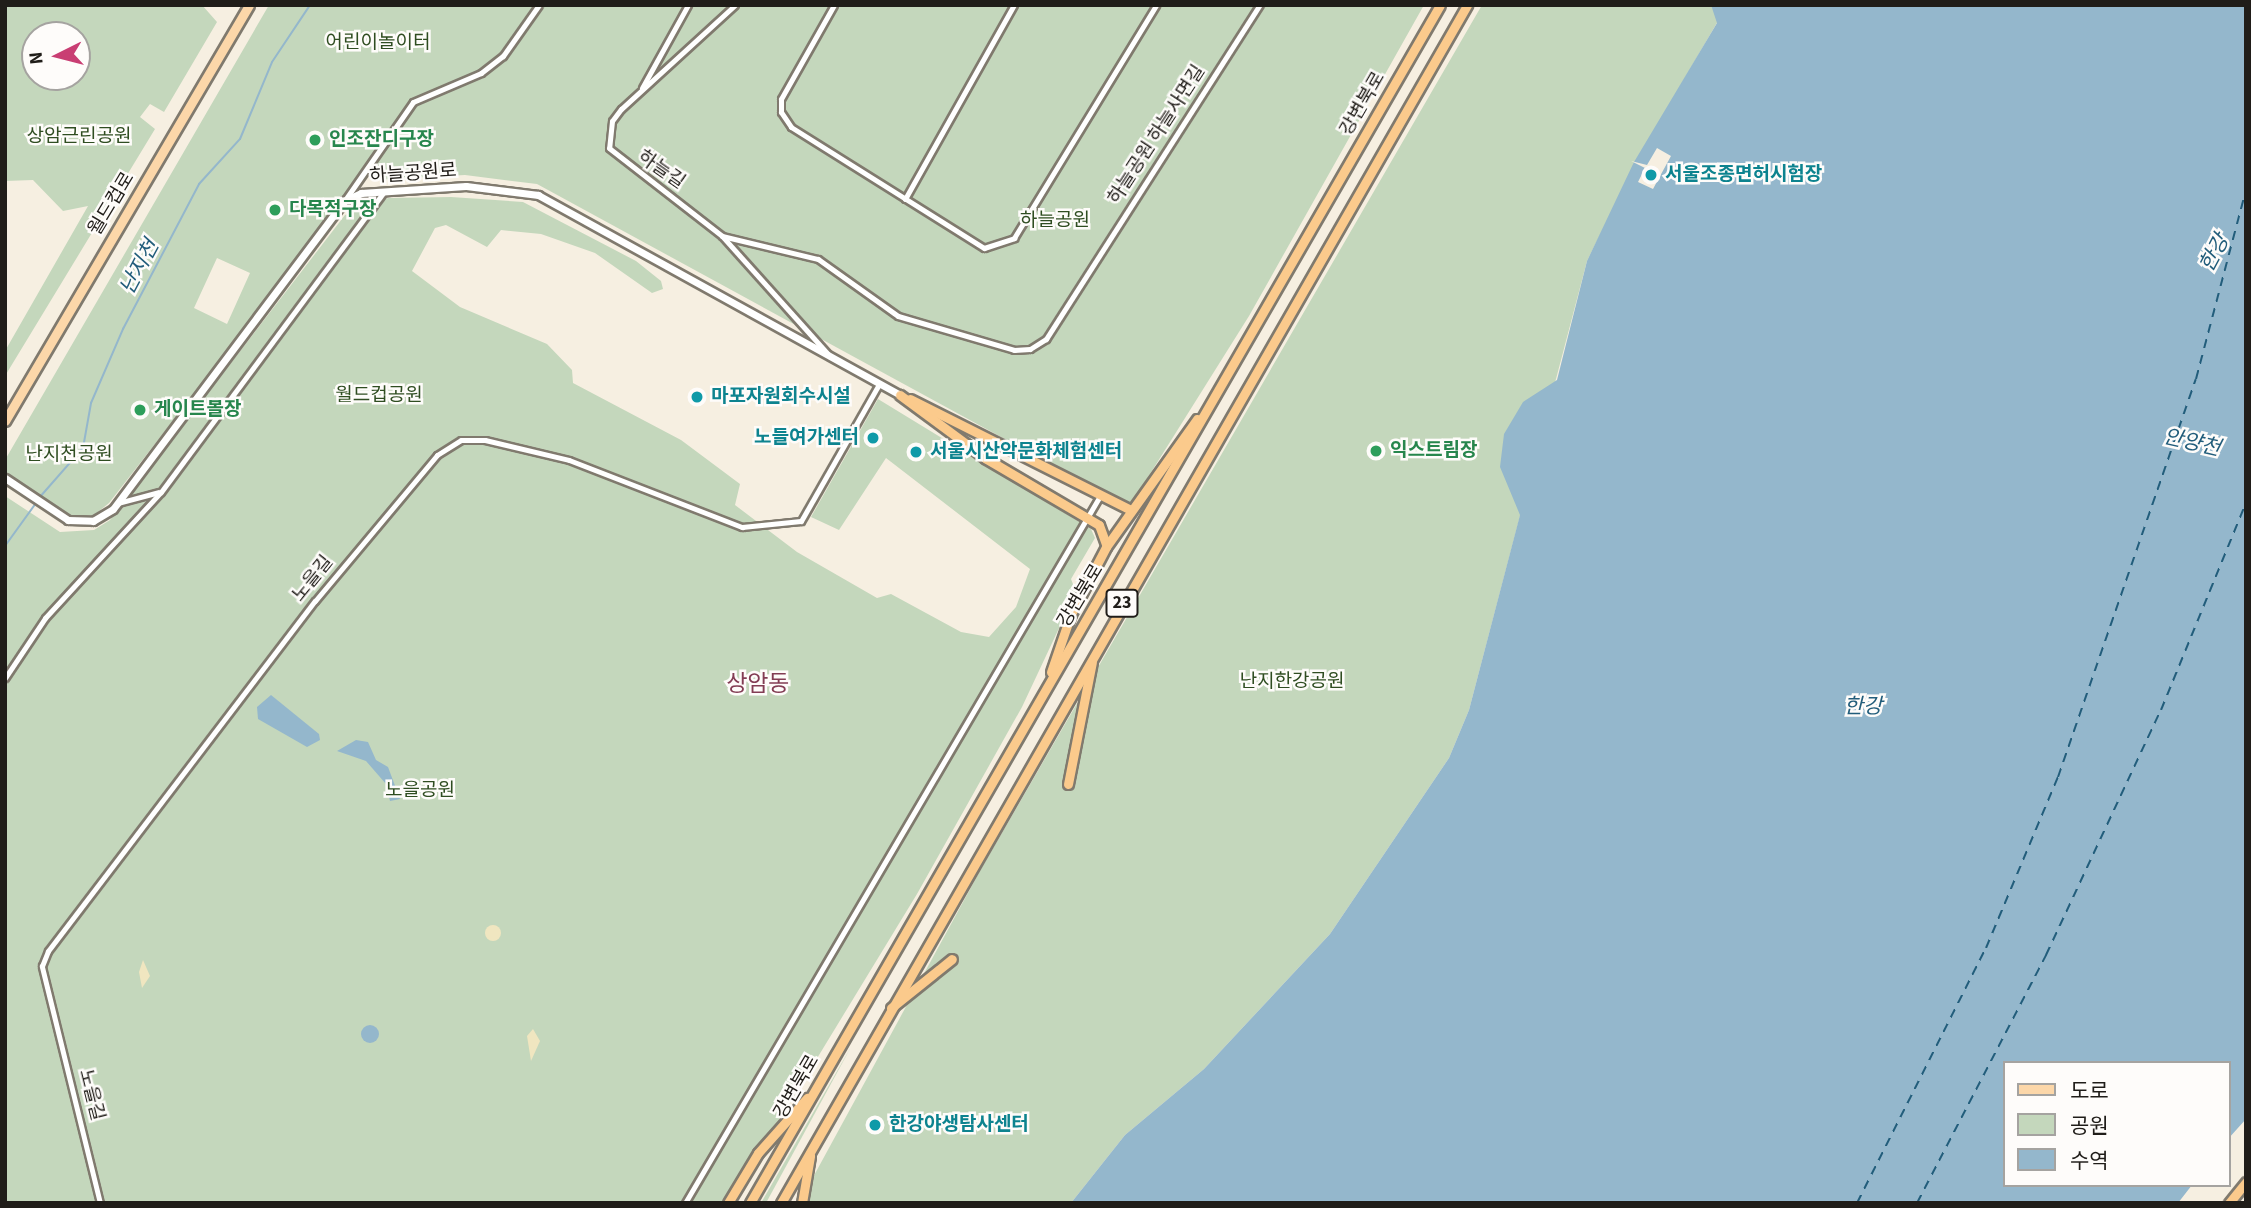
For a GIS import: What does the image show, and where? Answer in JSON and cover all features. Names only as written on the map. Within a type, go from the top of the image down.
[{"type":"highway","name":"강변북로","points":[[750,1203],[1440,5]]},
{"type":"highway","name":"강변북로","points":[[781,1203],[887,1012],[1467,5]]},
{"type":"highway","points":[[900,395],[960,420],[1129,509]]},
{"type":"highway","points":[[900,395],[952,436],[1087,517],[1106,534],[1106,547]]},
{"type":"highway","points":[[1045,690],[1071,614],[1106,547],[1129,509],[1211,401]]},
{"type":"highway","points":[[952,436],[960,420]]},
{"type":"highway","points":[[1068,784],[1095,651]]},
{"type":"highway","points":[[887,1012],[952,959]]},
{"type":"highway","points":[[728,1203],[758,1153],[819,1083]]},
{"type":"highway","points":[[802,1203],[811,1150]]},
{"type":"highway","points":[[2229,1203],[2246,1182]]},
{"type":"main road","name":"월드컵로","points":[[5,421],[249,5]]},
{"type":"street","points":[[5,478],[62,515],[93,521],[118,503],[344,201],[413,102],[481,73],[503,56],[539,5]]},
{"type":"street","points":[[642,89],[688,5]]},
{"type":"street","name":"하늘길","points":[[735,5],[642,89],[611,121],[609,148],[722,236],[832,359]]},
{"type":"street","points":[[834,5],[781,99],[781,112],[791,127],[984,248],[1014,238],[1156,5]]},
{"type":"street","points":[[905,199],[1014,5]]},
{"type":"street","name":"하늘공원 하늘사면길","points":[[722,236],[818,259],[898,316],[1014,350],[1030,349],[1046,339],[1260,5]]},
{"type":"street","name":"하늘공원로","points":[[344,201],[384,192],[466,186],[538,195],[900,395]]},
{"type":"street","points":[[5,678],[45,618],[161,492],[384,192]]},
{"type":"street","name":"노을길","points":[[100,1203],[42,965],[48,951],[315,601],[437,455],[461,440],[485,440],[569,460],[742,527],[801,521],[879,384]]},
{"type":"street","points":[[118,503],[161,492]]},
{"type":"street","points":[[685,1203],[1100,496]]},
{"type":"green space","name":"상암근린공원","points":[[5,5],[202,5],[217,22],[164,112],[150,104],[140,117],[155,129],[5,376],[5,351],[88,206],[63,211],[33,180],[5,181]]},
{"type":"green space","name":"하늘공원","points":[[269,5],[1424,5],[1249,316],[1133,501],[1124,504],[537,184],[465,175],[373,180],[365,164],[344,201],[109,503],[93,516],[68,515],[5,472],[5,460]],"holes":[[[217,258],[250,273],[227,324],[194,308]]]},
{"type":"green space","name":"난지한강공원","points":[[1482,5],[1711,5],[1718,21],[1637,160],[1587,261],[1469,710],[1449,758],[1330,934],[1204,1069],[1125,1135],[1071,1203],[799,1203],[981,869]]},
{"type":"green space","name":"노을공원","points":[[451,197],[523,202],[636,261],[661,281],[663,289],[652,293],[595,253],[541,234],[501,230],[487,247],[446,225],[435,228],[412,271],[460,307],[547,344],[572,370],[573,383],[681,440],[740,484],[735,505],[797,552],[877,598],[891,594],[961,632],[989,637],[1016,607],[1030,569],[886,458],[839,530],[811,517],[878,399],[1091,529],[1095,538],[1071,579],[1076,592],[1022,707],[917,894],[729,1203],[5,1203],[5,496],[60,532],[94,530],[110,520],[345,215],[388,198]]},
{"type":"green space","points":[[851,1047],[766,1203],[761,1203]]},
{"type":"sand","points":[[493,925],[499,927],[499,939],[493,941],[487,939],[485,933],[487,927]]},
{"type":"sand","points":[[143,960],[150,976],[142,988],[139,972]]},
{"type":"sand","points":[[533,1029],[540,1041],[531,1061],[527,1036]]},
{"type":"water","name":"한강","points":[[1711,5],[2246,5],[2246,1119],[2230,1137],[2230,1061],[2002,1061],[2002,1187],[2190,1187],[2178,1203],[1071,1203],[1125,1135],[1204,1069],[1330,934],[1449,758],[1469,710],[1520,515],[1500,467],[1504,434],[1523,402],[1557,380],[1587,261],[1634,162],[1717,23]]},
{"type":"water","points":[[271,695],[319,734],[320,740],[307,747],[258,719],[257,707]]},
{"type":"water","points":[[356,740],[368,742],[376,760],[388,767],[400,799],[390,801],[386,784],[366,761],[337,751]]},
{"type":"water","points":[[370,1025],[376,1028],[379,1034],[376,1040],[370,1043],[364,1040],[361,1034],[364,1028]]},
{"type":"pier","name":"서울조종면허시험장","points":[[1657,148],[1671,156],[1653,189],[1638,182],[1645,168],[1631,161],[1647,165]]},
{"type":"waterway","name":"난지천","points":[[39,498],[83,448],[91,403],[123,329],[199,184],[240,139],[272,62],[310,5]]},
{"type":"waterway","name":"난지천","points":[[5,546],[36,503]]},
{"type":"ferry route","points":[[1857,1203],[1986,948],[2058,777],[2196,379],[2246,190]]},
{"type":"ferry route","points":[[1917,1203],[2046,955],[2161,710],[2246,503]]},
{"type":"place","name":"인조잔디구장","points":[[315,140]]},
{"type":"place","name":"서울조종면허시험장","points":[[1651,175]]},
{"type":"place","name":"다목적구장","points":[[275,210]]},
{"type":"place","name":"마포자원회수시설","points":[[697,397]]},
{"type":"place","name":"게이트볼장","points":[[140,410]]},
{"type":"place","name":"노들여가센터","points":[[873,438]]},
{"type":"place","name":"익스트림장","points":[[1376,451]]},
{"type":"place","name":"서울시산악문화체험센터","points":[[916,452]]},
{"type":"place","name":"한강야생탐사센터","points":[[875,1125]]},
{"type":"district","name":"상암동","points":[[758,684]]},
{"type":"park label","name":"어린이놀이터","points":[[378,43]]},
{"type":"park label","name":"월드컵공원","points":[[379,396]]},
{"type":"park label","name":"난지천공원","points":[[69,455]]},
{"type":"water label","name":"안양천","points":[[2192,442]]}]
